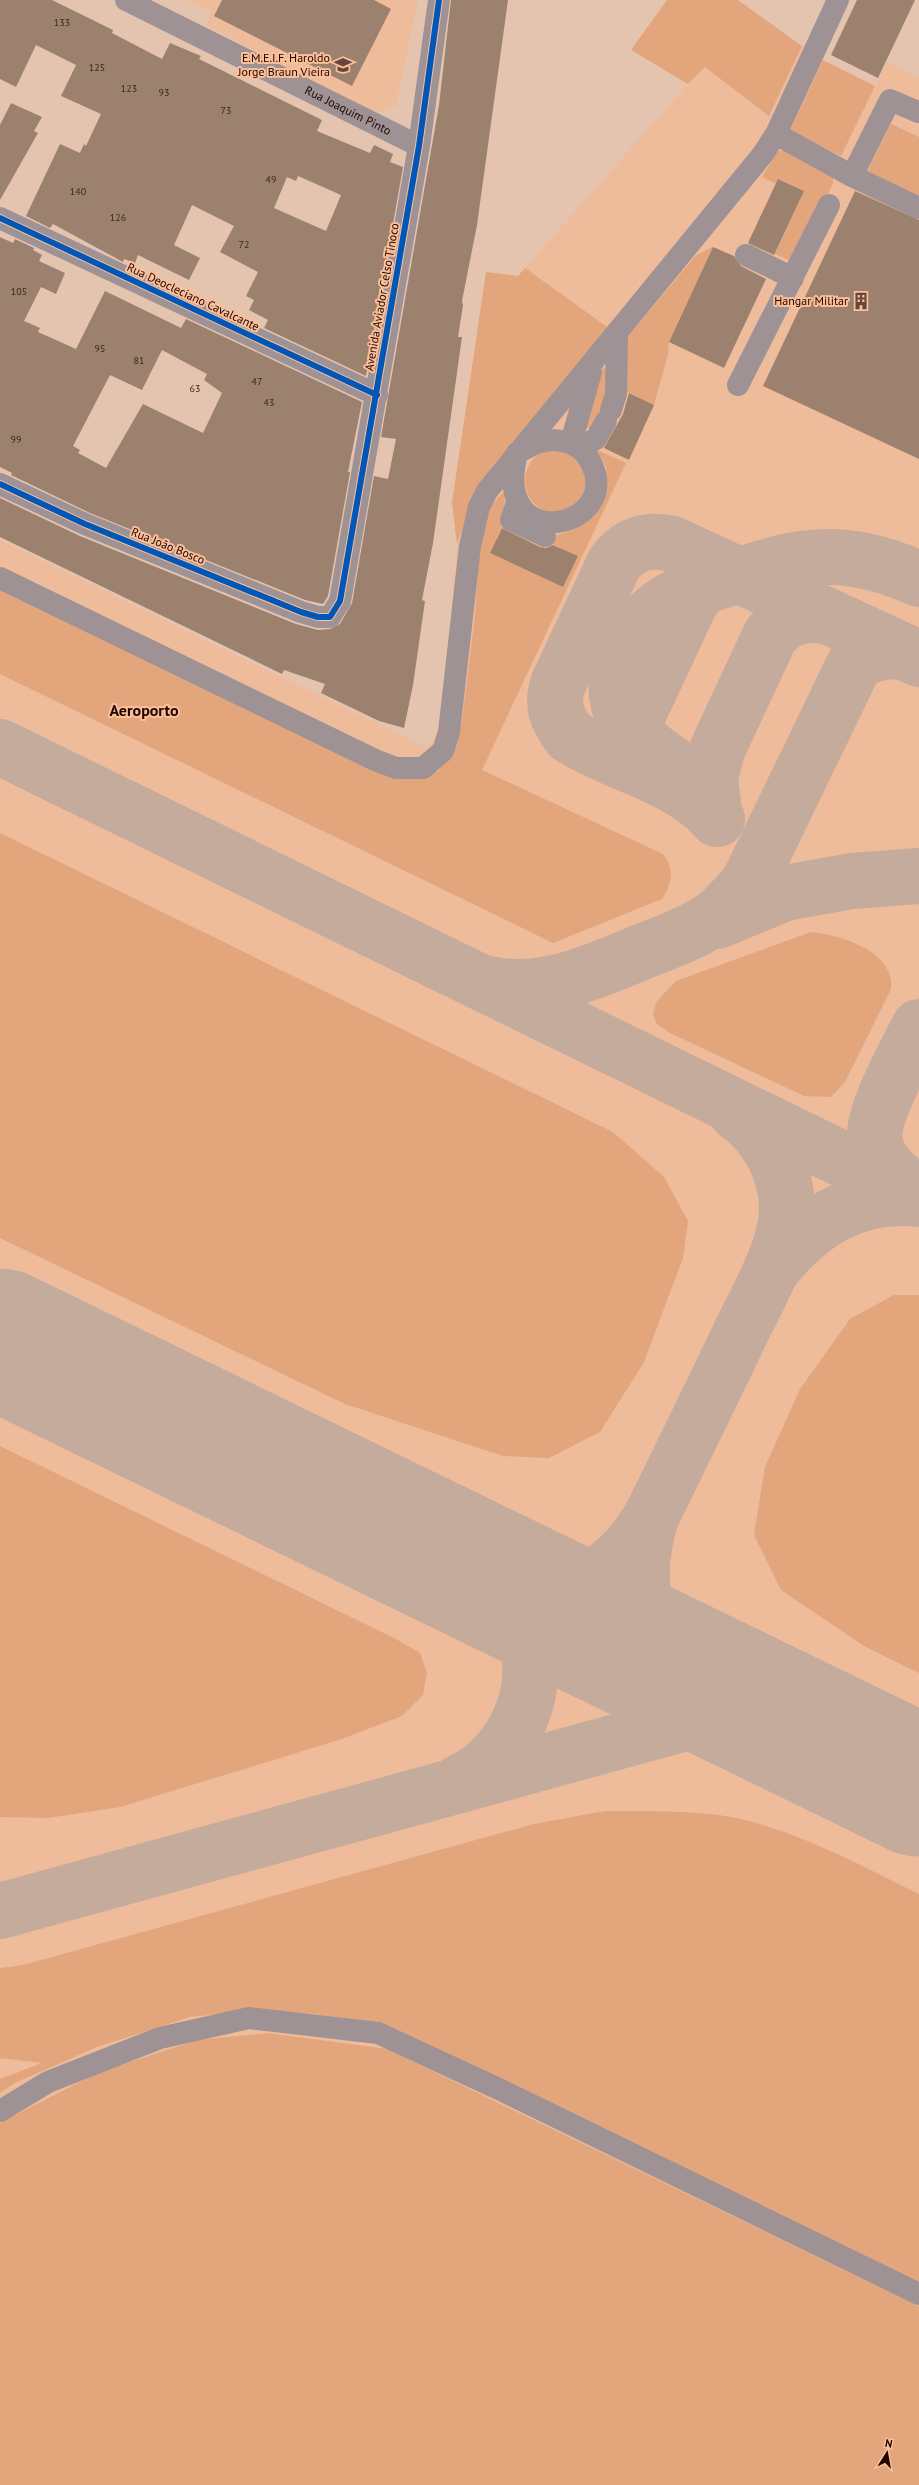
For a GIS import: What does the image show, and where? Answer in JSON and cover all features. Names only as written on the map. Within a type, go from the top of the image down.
[{"type":"street","name":"Rua Joaquim Pinto","points":[[126,0],[419,146]]},
{"type":"street","name":"Avenida Aviador Celso Tinoco","points":[[330,617],[340,601],[377,395],[419,146],[439,0]]},
{"type":"street","points":[[0,578],[375,760],[396,768],[423,768],[443,751],[449,732],[470,546],[479,507],[487,491],[517,453],[594,363],[763,154],[776,134],[838,0]]},
{"type":"street","points":[[852,176],[890,100],[919,112]]},
{"type":"street","points":[[776,134],[852,176],[919,208]]},
{"type":"street","points":[[738,385],[830,205]]},
{"type":"street","name":"Rua Deocleciano Cavalcante","points":[[0,218],[377,395]]},
{"type":"street","points":[[746,255],[793,278]]},
{"type":"street","points":[[578,447],[596,439],[609,416],[616,394],[616,335]]},
{"type":"street","points":[[578,447],[574,432],[594,363]]},
{"type":"street","points":[[550,440],[565,440],[578,447],[587,455],[593,467],[596,484],[591,501],[572,518],[553,523],[547,523],[531,514],[517,503],[513,476],[517,453],[536,443],[550,440]]},
{"type":"street","name":"Rua João Bosco","points":[[0,484],[85,524],[301,612],[318,617],[330,617]]},
{"type":"street","points":[[0,2111],[48,2082],[160,2038],[249,2018],[378,2033],[503,2091],[919,2294]]},
{"type":"shaded area","name":"E.M.E.I.F. Haroldo Jorge Braun Vieira","points":[[187,0],[418,0],[396,106],[372,114],[207,25],[211,12]]},
{"type":"shaded area","points":[[667,0],[802,46],[823,60],[875,86],[887,62],[919,78],[919,2306],[387,2049],[99,2072],[0,2123],[0,540],[427,748],[436,735],[445,697],[457,544],[452,503],[486,272],[518,276],[688,84],[631,50]]},
{"type":"shaded area","points":[[667,0],[738,0],[802,46],[769,116],[705,67],[688,84],[631,50]]},
{"type":"shaded area","points":[[823,60],[875,86],[841,156],[790,131]]},
{"type":"shaded area","points":[[891,124],[919,137],[919,196],[867,172]]},
{"type":"shaded area","points":[[784,150],[833,178],[833,184],[795,259],[791,261],[775,254],[804,191],[779,179],[776,184],[762,177],[777,152]]},
{"type":"shaded area","points":[[713,247],[669,342],[668,354],[654,405],[628,392],[623,402],[625,340],[696,255]]},
{"type":"shaded area","points":[[525,268],[610,329],[471,502],[457,544],[452,503],[486,272],[518,276]]},
{"type":"shaded area","points":[[603,367],[608,370],[610,396],[594,428],[583,428]]},
{"type":"shaded area","points":[[546,449],[574,452],[589,474],[582,501],[560,512],[548,512],[538,507],[531,500],[526,490],[525,479],[528,468],[535,457]]},
{"type":"shaded area","points":[[595,449],[626,463],[482,770],[663,854],[669,865],[671,876],[670,882],[662,899],[553,943],[0,674],[0,587],[425,776],[438,771],[447,761],[458,739],[462,721],[475,615],[478,570],[477,546],[491,506],[505,490],[504,522],[490,553],[563,587],[578,556],[544,540],[577,528],[589,518],[607,484],[606,466]]},
{"type":"shaded area","points":[[0,833],[613,1132],[664,1177],[688,1221],[683,1258],[644,1362],[600,1432],[549,1458],[503,1456],[345,1404],[0,1238]]},
{"type":"shaded area","points":[[811,932],[850,941],[863,947],[875,955],[884,964],[890,976],[891,989],[845,1082],[831,1097],[804,1096],[670,1033],[657,1024],[653,1014],[656,1002],[676,981]]},
{"type":"shaded area","points":[[894,1295],[919,1295],[919,1673],[864,1646],[781,1590],[754,1535],[765,1467],[800,1389],[850,1319]]},
{"type":"shaded area","points":[[0,1446],[396,1639],[420,1653],[427,1673],[423,1695],[402,1716],[339,1740],[120,1807],[48,1818],[0,1817]]},
{"type":"shaded area","points":[[605,1811],[658,1811],[712,1814],[745,1820],[790,1834],[834,1852],[919,1894],[919,2284],[421,2041],[380,2027],[316,2014],[259,2010],[190,2017],[97,2047],[15,2083],[0,2093],[0,2079],[42,2063],[0,2058],[0,1968],[23,1965],[534,1824]]},
{"type":"shaded area","points":[[268,2033],[387,2049],[919,2306],[919,2485],[0,2485],[0,2123],[99,2072],[198,2040]]},
{"type":"building","points":[[0,0],[52,0],[113,30],[112,33],[162,59],[170,43],[201,56],[199,59],[322,120],[317,131],[370,153],[374,145],[393,154],[390,162],[403,167],[366,376],[264,328],[268,320],[249,310],[254,300],[246,296],[258,272],[220,252],[234,226],[192,205],[174,245],[200,258],[189,280],[138,255],[135,263],[124,259],[123,262],[53,224],[50,228],[26,216],[60,144],[80,153],[84,144],[86,146],[101,114],[61,96],[76,65],[36,45],[16,87],[0,79]],"holes":[[[298,176],[341,195],[326,231],[274,208],[287,177],[296,181]]]},
{"type":"building","points":[[222,0],[374,0],[391,9],[352,86],[214,16]]},
{"type":"building","points":[[451,0],[508,0],[477,225],[462,301],[463,305],[458,337],[462,337],[433,543],[422,600],[425,601],[413,685],[404,728],[379,721],[321,693],[325,684],[284,670],[282,674],[0,537],[0,498],[80,536],[296,624],[318,630],[330,629],[340,624],[352,603],[374,476],[388,479],[396,439],[381,437],[439,105]]},
{"type":"building","points":[[857,0],[915,0],[878,78],[831,55]]},
{"type":"building","points":[[11,103],[42,117],[34,131],[38,133],[0,200],[0,125]]},
{"type":"building","points":[[778,179],[804,191],[774,255],[748,243]]},
{"type":"building","name":"Hangar Militar","points":[[855,191],[919,220],[919,459],[763,386]]},
{"type":"building","points":[[0,237],[13,243],[15,239],[34,248],[33,250],[42,255],[39,261],[65,273],[56,294],[41,287],[24,321],[40,328],[38,332],[76,349],[105,291],[181,328],[186,319],[362,402],[348,472],[350,472],[328,596],[323,604],[305,600],[90,513],[11,475],[12,473],[0,467]],"holes":[[[162,350],[207,374],[204,380],[222,393],[203,433],[143,404],[106,468],[78,453],[80,450],[73,446],[110,375],[142,390]]]},
{"type":"building","points":[[713,247],[734,256],[741,266],[766,279],[724,368],[669,342]]},
{"type":"building","points":[[629,393],[654,405],[629,460],[604,448],[623,414]]},
{"type":"building","points":[[502,528],[540,547],[546,548],[553,545],[578,556],[563,587],[490,553]]},
{"type":"taxiway","points":[[717,819],[702,804],[685,792],[667,782],[608,756],[570,736],[556,712],[555,699],[558,684],[614,564],[632,547],[647,542],[663,542],[672,544],[916,657]]},
{"type":"taxiway","points":[[684,772],[652,749],[630,728],[618,702],[617,684],[619,666],[626,649],[635,633],[661,606],[677,597],[714,583],[780,563],[814,557],[837,557],[862,560],[885,566],[919,579]]},
{"type":"taxiway","points":[[632,736],[635,721],[691,601],[699,591]]},
{"type":"taxiway","points":[[717,819],[714,811],[710,779],[717,750],[770,636],[776,629],[796,617],[812,615],[829,617]]},
{"type":"taxiway","points":[[489,984],[509,987],[530,987],[569,980],[677,938],[693,931],[714,918],[730,904],[749,882],[855,663],[870,655],[894,651],[903,652],[919,659]]},
{"type":"taxiway","points":[[0,747],[840,1158],[919,1189]]},
{"type":"taxiway","points":[[717,921],[785,893],[852,881],[919,876]]},
{"type":"taxiway","points":[[899,1179],[887,1167],[878,1153],[875,1142],[875,1131],[878,1117],[891,1084],[919,1027]]},
{"type":"taxiway","points":[[458,1563],[518,1585],[540,1588],[561,1587],[596,1575],[612,1564],[626,1551],[651,1517],[770,1274],[782,1241],[787,1210],[784,1181],[774,1155],[766,1143],[747,1121],[736,1112]]},
{"type":"taxiway","points":[[770,1272],[800,1239],[835,1214],[854,1206],[874,1201],[896,1198],[919,1199]]},
{"type":"taxiway","points":[[651,1517],[643,1557],[642,1577],[644,1596],[648,1615],[666,1650],[681,1665],[772,1714]]},
{"type":"taxiway","points":[[460,1782],[479,1771],[496,1756],[509,1739],[520,1720],[527,1699],[530,1677],[529,1655],[520,1623],[501,1596],[468,1569]]},
{"type":"taxiway","points":[[0,1911],[711,1716],[756,1715],[785,1720]]},
{"type":"runway","points":[[0,1339],[919,1786]]},
{"type":"cycle path","points":[[0,484],[85,524],[301,612],[318,617],[330,617],[340,601],[419,146],[439,0]]},
{"type":"cycle path","points":[[0,218],[377,395]]},
{"type":"place","name":"E.M.E.I.F. Haroldo Jorge Braun Vieira","points":[[343,65]]},
{"type":"place","name":"Hangar Militar","points":[[861,301]]},
{"type":"district","name":"Aeroporto","points":[[144,710]]}]
